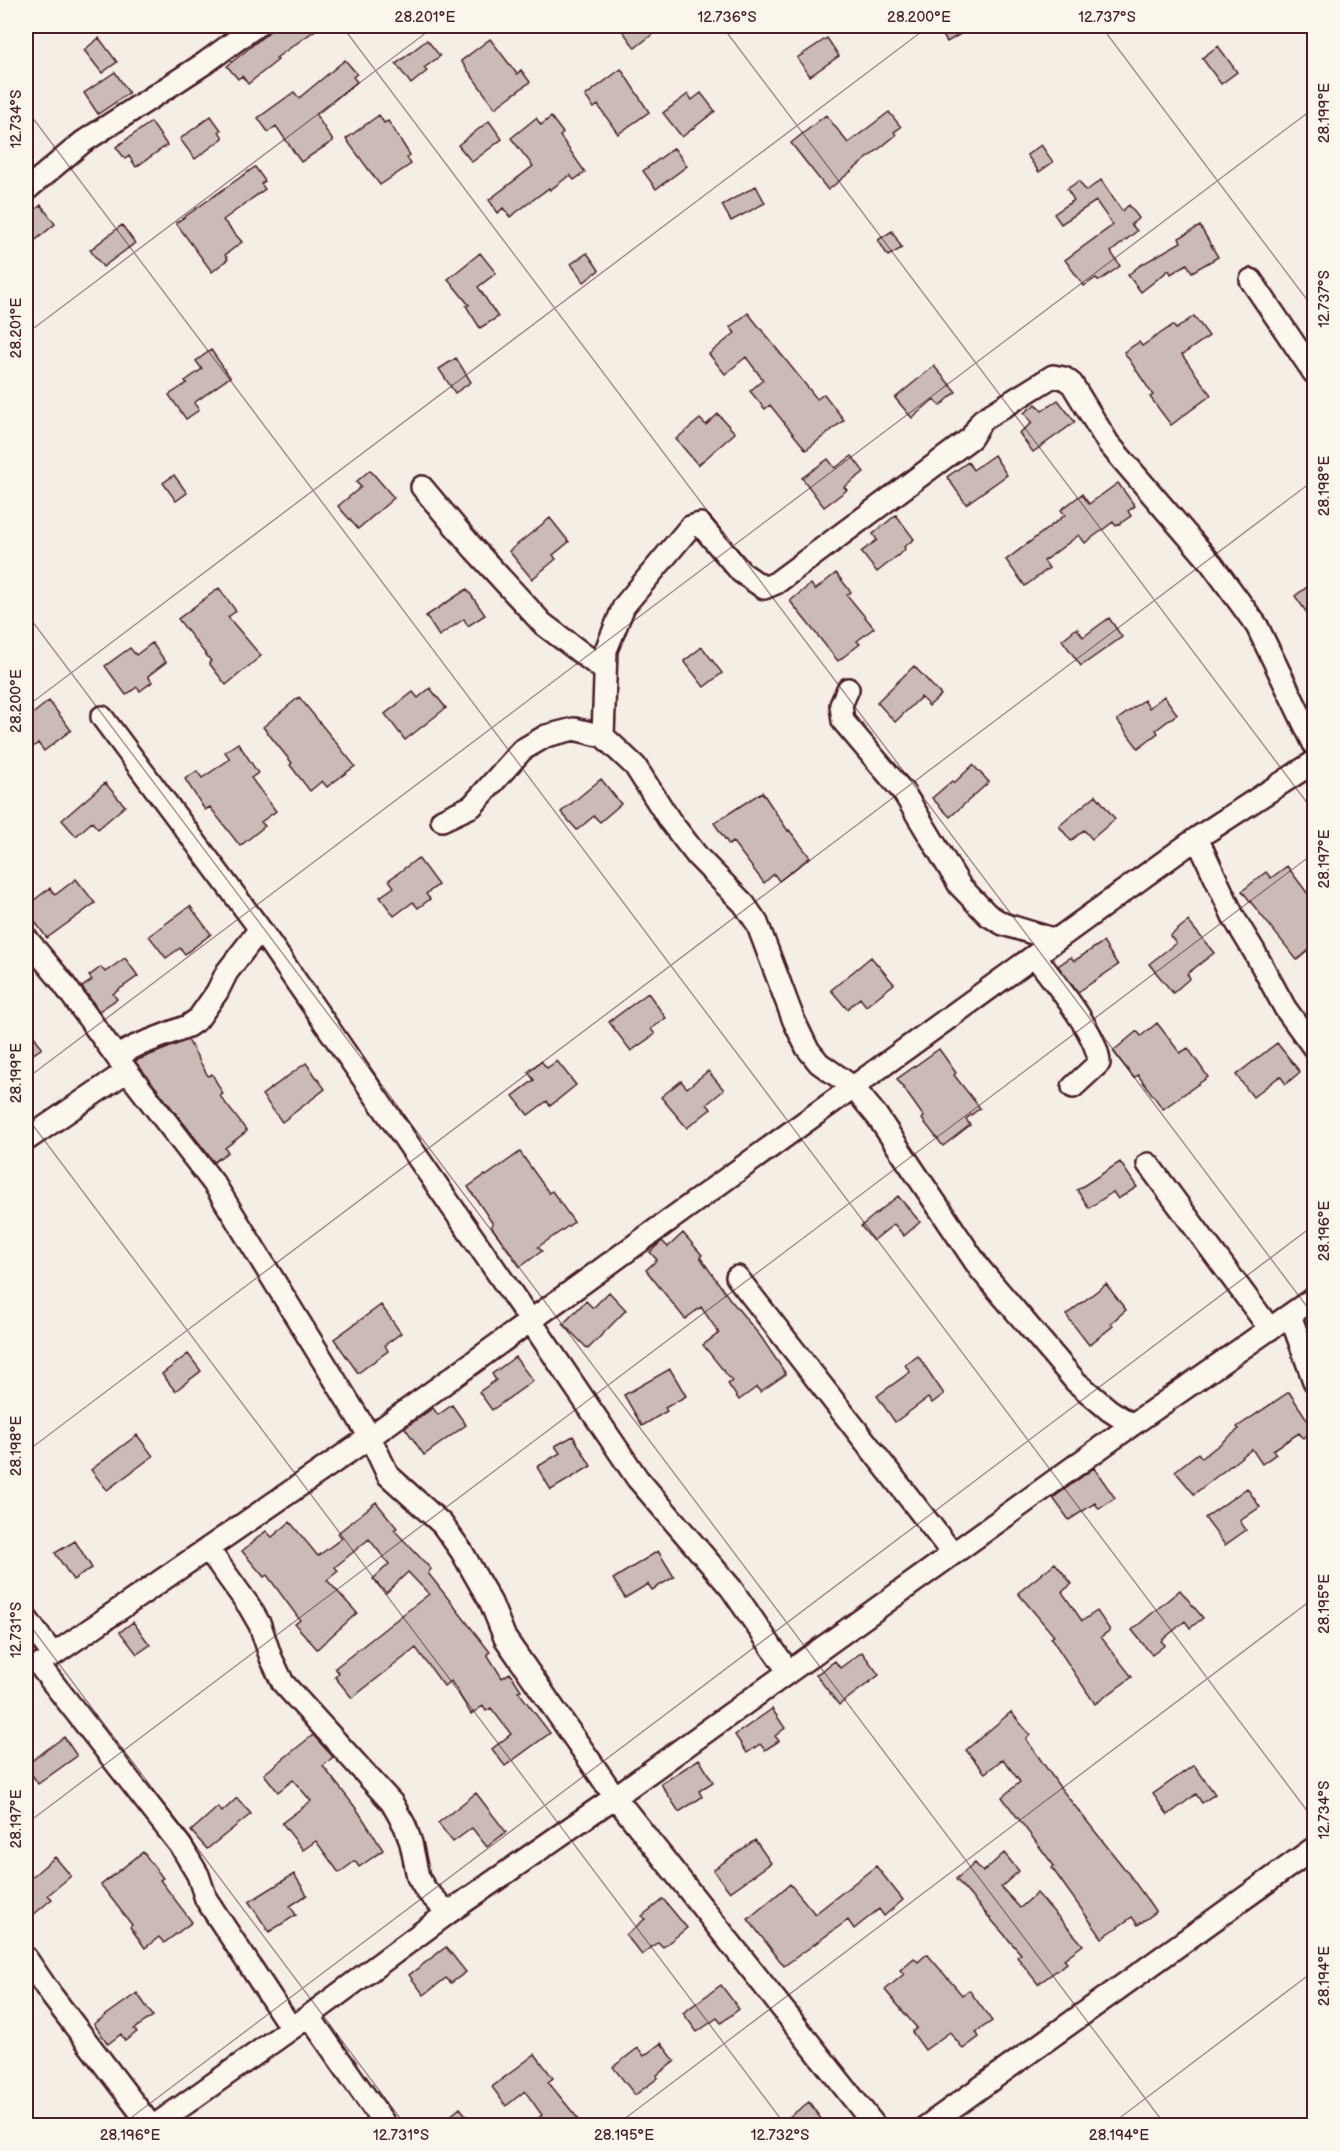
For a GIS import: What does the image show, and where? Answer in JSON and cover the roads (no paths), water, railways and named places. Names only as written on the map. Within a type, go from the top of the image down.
[{"type":"street","points":[[26,189],[83,142],[205,63],[256,26]]},
{"type":"street","points":[[1251,280],[1314,373]]},
{"type":"street","points":[[603,736],[606,650],[624,606],[690,527],[700,524],[741,572],[764,588],[776,583],[971,438],[982,420],[1053,376],[1064,378],[1072,384],[1108,443],[1211,563],[1257,626],[1314,744]]},
{"type":"street","points":[[423,487],[474,549],[543,624],[604,670]]},
{"type":"street","points":[[848,689],[842,705],[843,721],[904,793],[960,886],[988,915],[1003,924],[1056,940]]},
{"type":"street","points":[[102,717],[260,929],[637,1478],[731,1588],[788,1671]]},
{"type":"street","points":[[442,820],[472,806],[522,750],[546,736],[574,729],[603,736],[635,766],[670,821],[698,857],[744,904],[757,923],[794,1021],[807,1048],[819,1063],[854,1087],[877,1116],[980,1269],[1076,1382],[1109,1410],[1132,1425]]},
{"type":"street","points":[[39,1665],[370,1437],[1197,838],[1314,762]]},
{"type":"street","points":[[1197,838],[1234,918],[1285,1008],[1314,1048]]},
{"type":"street","points":[[26,1140],[122,1064],[136,1046],[188,1026],[198,1019],[217,992],[227,972],[260,929]]},
{"type":"street","points":[[26,938],[60,979],[215,1185],[370,1437],[388,1475],[442,1524],[462,1552],[491,1603],[504,1638],[615,1797],[875,2126]]},
{"type":"street","points":[[1035,956],[1078,1016],[1097,1049],[1099,1063],[1073,1087]]},
{"type":"street","points":[[1148,1164],[1270,1329]]},
{"type":"street","points":[[737,1277],[953,1554]]},
{"type":"street","points":[[26,1958],[152,2126],[309,2016],[448,1913],[615,1797],[1132,1425],[1314,1298]]},
{"type":"street","points":[[1290,1314],[1314,1381]]},
{"type":"street","points":[[208,1549],[260,1625],[271,1658],[283,1683],[392,1803],[411,1843],[418,1877],[425,1889],[448,1913]]},
{"type":"street","points":[[26,1618],[39,1665],[181,1846],[198,1875],[206,1899],[291,2028]]},
{"type":"street","points":[[927,2126],[1314,1848]]},
{"type":"street","points":[[309,2016],[386,2126]]}]
